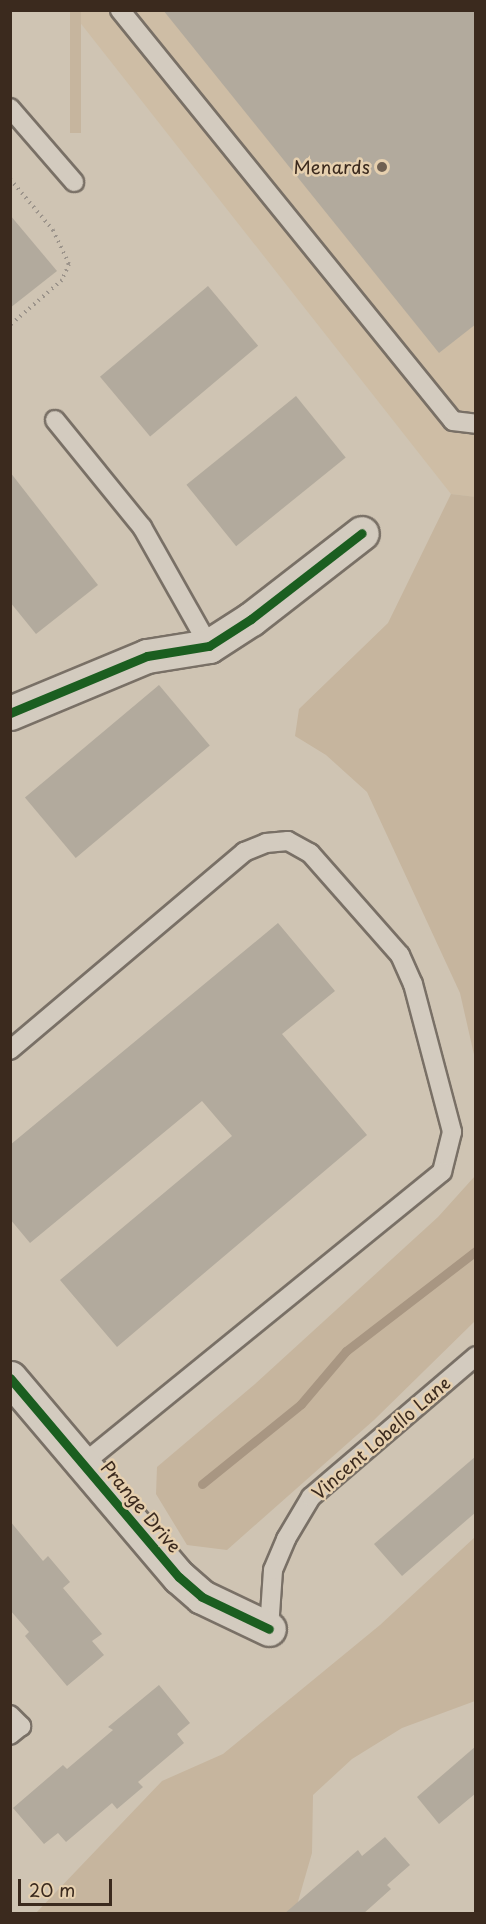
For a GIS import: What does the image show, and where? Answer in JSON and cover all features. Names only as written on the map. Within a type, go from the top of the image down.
[{"type":"street","points":[[10,713],[147,656],[209,646],[251,619],[362,533]]},
{"type":"street","name":"Prange Drive","points":[[10,1378],[179,1577],[202,1597],[269,1629]]},
{"type":"lane","points":[[120,10],[453,421],[476,424]]},
{"type":"lane","points":[[10,108],[74,182]]},
{"type":"lane","points":[[55,420],[142,527],[209,646]]},
{"type":"lane","points":[[10,1050],[244,852],[266,843],[288,841],[310,853],[400,955],[413,984],[452,1132],[442,1172],[83,1464]]},
{"type":"lane","name":"Vincent Lobello Lane","points":[[269,1629],[273,1570],[311,1497],[476,1356]]},
{"type":"lane","points":[[10,1714],[21,1726],[10,1735]]},
{"type":"path","points":[[10,179],[53,230],[69,264],[62,280],[10,326]]},
{"type":"shaded area","points":[[70,11],[81,11],[81,133],[70,133]]},
{"type":"shaded area","points":[[71,11],[475,11],[475,497],[451,494]]},
{"type":"shaded area","points":[[451,494],[476,497],[475,1059],[460,993],[367,792],[326,755],[295,736],[299,709],[388,623]]},
{"type":"shaded area","points":[[475,1176],[475,1321],[374,1420],[227,1550],[187,1545],[156,1494],[157,1467],[255,1384],[438,1217]]},
{"type":"shaded area","points":[[475,1537],[475,1701],[402,1728],[352,1759],[313,1795],[312,1853],[297,1905],[288,1913],[35,1914],[162,1781],[223,1754],[380,1625]]},
{"type":"building","name":"Menards","points":[[163,10],[476,10],[476,324],[439,353]]},
{"type":"building","points":[[10,215],[57,271],[10,308]]},
{"type":"building","points":[[208,286],[258,346],[150,436],[100,377]]},
{"type":"building","points":[[296,396],[346,457],[236,546],[186,485]]},
{"type":"building","points":[[10,472],[98,585],[36,634],[10,602]]},
{"type":"building","points":[[159,685],[210,746],[76,858],[25,797]]},
{"type":"building","points":[[278,923],[335,991],[282,1034],[367,1135],[117,1347],[60,1280],[232,1136],[202,1101],[30,1243],[10,1219],[10,1145]]},
{"type":"building","points":[[476,1456],[476,1512],[402,1576],[374,1544]]},
{"type":"building","points":[[10,1521],[43,1561],[48,1556],[70,1582],[63,1588],[102,1634],[92,1641],[104,1655],[67,1686],[25,1636],[29,1632],[10,1610]]},
{"type":"building","points":[[159,1685],[190,1723],[177,1734],[184,1743],[138,1782],[143,1787],[117,1809],[112,1803],[66,1842],[58,1833],[44,1844],[13,1808],[63,1765],[67,1769],[113,1730],[108,1727]]},
{"type":"building","points":[[476,1746],[476,1793],[439,1824],[417,1797]]},
{"type":"building","points":[[385,1837],[410,1865],[387,1885],[391,1889],[363,1914],[284,1914],[358,1850],[362,1856]]},
{"type":"waterway","points":[[202,1484],[301,1404],[346,1351],[476,1251]]},
{"type":"cycle path","points":[[10,713],[147,656],[209,646],[251,619],[362,533]]},
{"type":"cycle path","points":[[10,1378],[179,1577],[202,1597],[269,1629]]},
{"type":"place","name":"Menards","points":[[382,167]]}]
